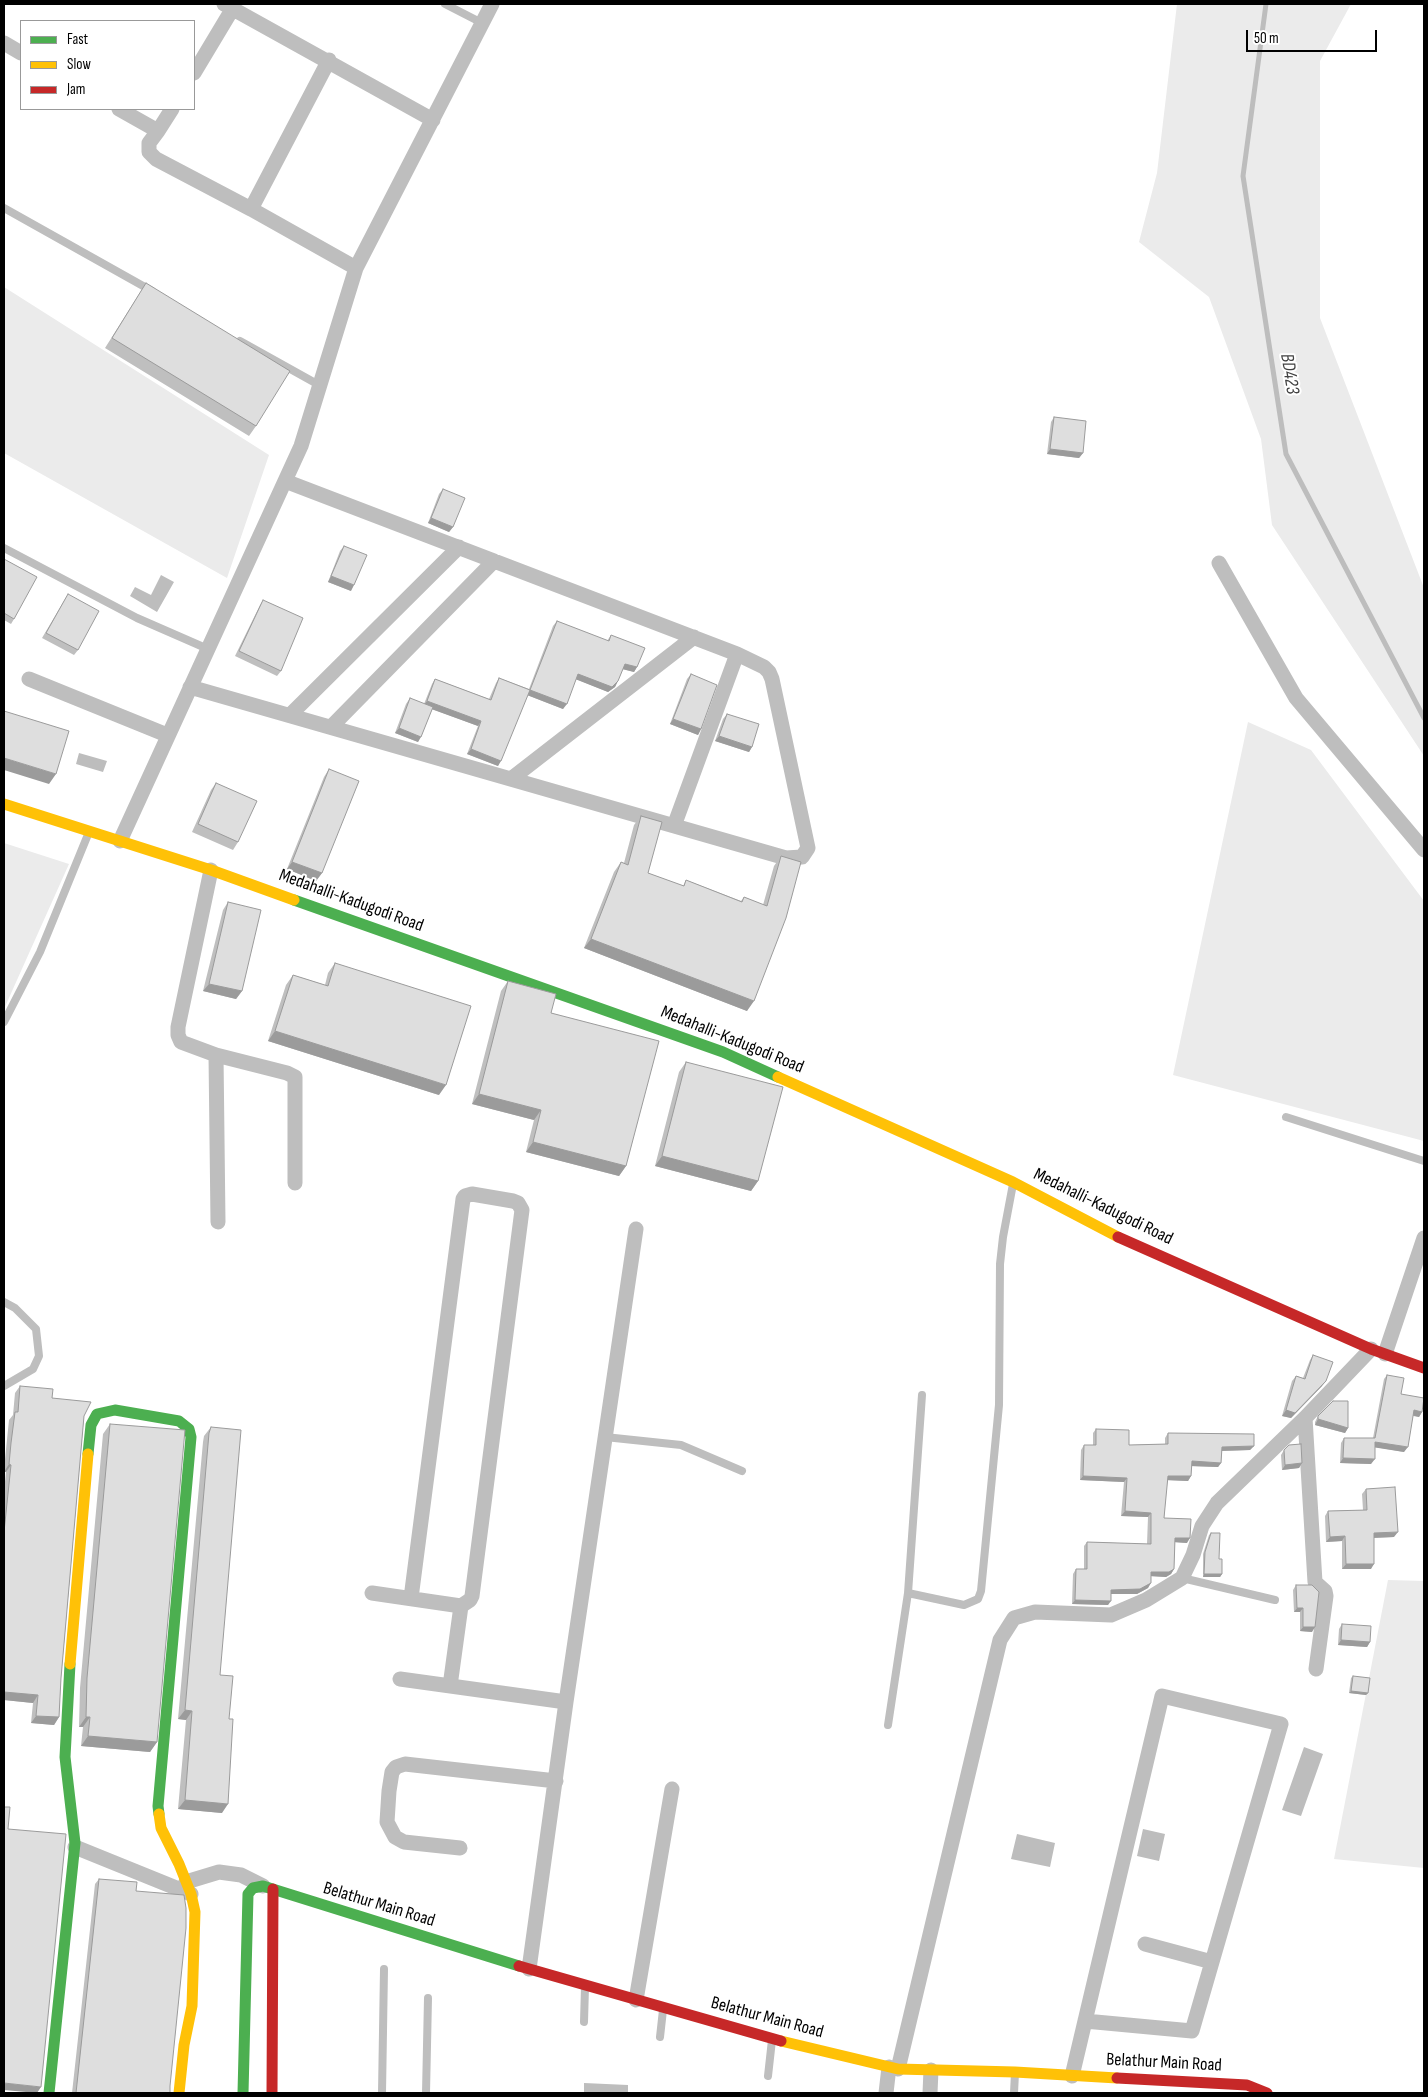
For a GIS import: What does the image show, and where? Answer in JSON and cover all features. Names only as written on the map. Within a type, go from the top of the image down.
[{"type":"street","points":[[120,841],[300,446],[356,268],[492,4]]},
{"type":"street","points":[[195,71],[229,6],[329,60],[433,120]]},
{"type":"street","points":[[4,43],[20,52]]},
{"type":"street","points":[[251,209],[329,60]]},
{"type":"street","points":[[121,110],[158,132]]},
{"type":"street","points":[[171,110],[149,143],[149,152],[156,159],[251,209],[356,268]]},
{"type":"street","points":[[190,687],[786,858],[802,857],[808,848],[772,678],[764,667],[694,637],[284,481]]},
{"type":"street","points":[[290,716],[459,547]]},
{"type":"street","points":[[331,727],[494,561]]},
{"type":"street","points":[[1219,564],[1296,698],[1424,850]]},
{"type":"street","points":[[511,779],[694,637]]},
{"type":"street","points":[[674,826],[737,654]]},
{"type":"street","points":[[30,678],[167,735]]},
{"type":"street","name":"Medahalli-Kadugodi Road","points":[[4,804],[211,870],[723,1052],[1014,1182],[1109,1232],[1378,1352],[1424,1368]]},
{"type":"street","points":[[211,870],[178,1027],[178,1035],[181,1042],[216,1055],[287,1073],[295,1077],[294,1183]]},
{"type":"street","points":[[216,1055],[218,1222]]},
{"type":"street","points":[[372,1593],[461,1606],[470,1600],[472,1596],[522,1210],[518,1203],[513,1200],[472,1194],[465,1196],[463,1199],[410,1598]]},
{"type":"street","points":[[529,1969],[566,1702],[636,1229]]},
{"type":"street","points":[[886,2093],[1000,1640],[1014,1618],[1035,1612],[1111,1615],[1146,1600],[1182,1578],[1193,1555],[1202,1526],[1217,1503],[1305,1418],[1378,1352],[1424,1238]]},
{"type":"street","points":[[49,2093],[75,1848],[66,1740],[69,1678],[91,1425],[98,1414],[115,1410],[179,1421],[189,1429],[191,1437],[158,1806],[161,1828],[179,1864],[195,1912],[192,2006],[184,2045],[179,2093]]},
{"type":"street","points":[[1305,1418],[1315,1582],[1325,1592],[1326,1596],[1316,1669]]},
{"type":"street","points":[[450,1686],[461,1606]]},
{"type":"street","points":[[400,1679],[566,1702]]},
{"type":"street","points":[[1072,2076],[1085,2021],[1162,1696],[1281,1724],[1192,2031],[1085,2021]]},
{"type":"street","points":[[460,1848],[404,1842],[394,1837],[387,1822],[392,1772],[396,1766],[405,1764],[556,1781]]},
{"type":"street","points":[[636,2000],[672,1789]]},
{"type":"street","points":[[75,1848],[188,1888],[219,1872],[241,1875],[268,1888]]},
{"type":"street","points":[[242,2093],[248,1894],[253,1888],[268,1888]]},
{"type":"street","points":[[268,1888],[272,2093]]},
{"type":"street","name":"Belathur Main Road","points":[[268,1888],[529,1969],[663,2008],[772,2039],[893,2068],[1015,2072],[1247,2085],[1267,2093]]},
{"type":"street","points":[[1146,1944],[1212,1962]]},
{"type":"street","points":[[930,2093],[931,2070]]},
{"type":"lane","points":[[445,4],[482,23]]},
{"type":"lane","points":[[4,208],[156,294]]},
{"type":"lane","points":[[233,337],[319,386]]},
{"type":"lane","points":[[4,548],[138,618],[208,649]]},
{"type":"lane","points":[[4,1022],[40,952],[89,831]]},
{"type":"lane","points":[[1286,1117],[1424,1161]]},
{"type":"lane","points":[[908,1593],[964,1605],[978,1599],[981,1591],[999,1405],[1000,1264],[1003,1237],[1014,1182]]},
{"type":"lane","points":[[4,1302],[15,1308],[36,1329],[40,1356],[33,1370],[4,1386]]},
{"type":"lane","points":[[888,1725],[908,1593],[922,1395]]},
{"type":"lane","points":[[605,1437],[681,1445],[742,1471]]},
{"type":"lane","points":[[1182,1578],[1275,1600]]},
{"type":"lane","points":[[382,2093],[384,1969]]},
{"type":"lane","points":[[584,2022],[585,1985]]},
{"type":"lane","points":[[426,2093],[428,1998]]},
{"type":"lane","points":[[660,2037],[663,2008]]},
{"type":"lane","points":[[768,2076],[772,2039]]},
{"type":"lane","points":[[1014,2093],[1015,2072]]},
{"type":"shaded area","points":[[1177,4],[1351,4],[1320,61],[1320,318],[1424,588],[1424,756],[1272,525],[1261,439],[1209,297],[1139,242],[1157,173]]},
{"type":"shaded area","points":[[4,287],[269,455],[227,578],[4,453]]},
{"type":"shaded area","points":[[161,575],[174,582],[157,612],[130,596],[135,587],[151,595]]},
{"type":"shaded area","points":[[1248,722],[1311,750],[1424,901],[1424,1141],[1173,1075]]},
{"type":"shaded area","points":[[79,753],[107,761],[103,772],[76,764]]},
{"type":"shaded area","points":[[4,843],[69,864],[4,1009]]},
{"type":"shaded area","points":[[1388,1580],[1424,1581],[1424,1868],[1334,1859]]},
{"type":"shaded area","points":[[1304,1747],[1323,1754],[1301,1816],[1282,1810]]},
{"type":"shaded area","points":[[1143,1829],[1165,1834],[1159,1861],[1137,1856]]},
{"type":"shaded area","points":[[1017,1834],[1055,1843],[1050,1867],[1011,1859]]},
{"type":"shaded area","points":[[584,2083],[628,2085],[628,2093],[584,2093]]},
{"type":"building","points":[[146,283],[290,371],[256,426],[112,338]]},
{"type":"building","points":[[1054,417],[1086,421],[1083,453],[1050,449]]},
{"type":"building","points":[[443,489],[465,498],[453,527],[431,518]]},
{"type":"building","points":[[344,546],[367,555],[354,585],[331,576]]},
{"type":"building","points":[[4,559],[37,577],[14,619],[4,613]]},
{"type":"building","points":[[68,594],[99,611],[78,650],[46,633]]},
{"type":"building","points":[[263,600],[303,618],[281,671],[239,651]]},
{"type":"building","points":[[557,621],[609,641],[611,635],[645,648],[637,667],[625,664],[618,681],[612,687],[578,674],[567,704],[530,690]]},
{"type":"building","points":[[691,674],[717,685],[701,729],[673,719]]},
{"type":"building","points":[[499,678],[530,690],[501,761],[471,749],[481,721],[427,701],[435,679],[491,700]]},
{"type":"building","points":[[410,698],[433,707],[421,737],[399,728]]},
{"type":"building","points":[[4,711],[69,731],[56,774],[4,758]]},
{"type":"building","points":[[727,714],[759,724],[752,747],[719,736]]},
{"type":"building","points":[[329,769],[359,781],[322,873],[292,862]]},
{"type":"building","points":[[216,783],[257,801],[238,842],[198,824]]},
{"type":"building","points":[[641,816],[662,822],[648,873],[684,886],[686,880],[742,902],[744,897],[767,906],[781,856],[801,862],[786,918],[754,1001],[591,939],[621,862],[628,865]]},
{"type":"building","points":[[228,902],[261,910],[242,991],[209,984]]},
{"type":"building","points":[[335,963],[471,1006],[446,1085],[275,1031],[293,975],[328,986]]},
{"type":"building","points":[[508,981],[556,994],[551,1013],[659,1041],[626,1166],[533,1142],[541,1110],[479,1094]]},
{"type":"building","points":[[686,1062],[783,1087],[758,1181],[662,1156]]},
{"type":"building","points":[[1313,1355],[1333,1362],[1326,1381],[1295,1413],[1286,1410],[1296,1376],[1305,1379]]},
{"type":"building","points":[[1387,1375],[1404,1378],[1401,1394],[1424,1398],[1422,1412],[1414,1410],[1408,1447],[1375,1442],[1375,1459],[1343,1458],[1344,1438],[1375,1438]]},
{"type":"building","points":[[20,1386],[53,1389],[52,1398],[91,1402],[84,1416],[59,1717],[36,1716],[38,1695],[4,1692],[4,1532],[11,1465],[9,1464],[11,1443],[15,1412],[18,1412]]},
{"type":"building","points":[[1333,1401],[1348,1401],[1348,1428],[1318,1419],[1318,1416]]},
{"type":"building","points":[[110,1424],[185,1430],[157,1742],[88,1736],[90,1717],[86,1717],[87,1678]]},
{"type":"building","points":[[211,1427],[241,1430],[220,1675],[233,1676],[229,1719],[233,1719],[228,1804],[185,1800],[192,1711],[185,1710]]},
{"type":"building","points":[[1096,1429],[1129,1430],[1129,1445],[1168,1444],[1168,1433],[1254,1434],[1254,1446],[1222,1447],[1221,1463],[1192,1461],[1191,1476],[1168,1476],[1164,1518],[1191,1519],[1190,1538],[1175,1538],[1174,1569],[1169,1572],[1151,1572],[1151,1583],[1140,1589],[1111,1590],[1111,1601],[1075,1600],[1076,1569],[1087,1569],[1087,1542],[1151,1544],[1151,1513],[1125,1511],[1127,1478],[1083,1476],[1084,1445],[1096,1445]]},
{"type":"building","points":[[1301,1444],[1302,1463],[1285,1465],[1284,1450],[1289,1445]]},
{"type":"building","points":[[1395,1487],[1398,1532],[1374,1533],[1374,1564],[1346,1564],[1345,1536],[1330,1537],[1328,1511],[1367,1510],[1366,1489]]},
{"type":"building","points":[[1211,1533],[1220,1533],[1219,1559],[1222,1559],[1222,1574],[1204,1574],[1205,1552]]},
{"type":"building","points":[[1296,1585],[1312,1585],[1319,1592],[1315,1627],[1303,1627],[1303,1608],[1297,1608]]},
{"type":"building","points":[[1342,1624],[1371,1626],[1370,1642],[1341,1640]]},
{"type":"building","points":[[1353,1676],[1370,1678],[1368,1693],[1351,1691]]},
{"type":"building","points":[[4,1807],[10,1807],[8,1829],[66,1834],[41,2087],[4,2083]]},
{"type":"building","points":[[99,1879],[137,1882],[136,1891],[184,1895],[186,1928],[170,2093],[76,2093]]},
{"type":"waterway","name":"BD423","points":[[1266,4],[1243,176],[1286,454],[1424,718]]},
{"type":"traffic: fast","points":[[294,900],[723,1052],[778,1077]]},
{"type":"traffic: fast","points":[[88,1454],[91,1425],[97,1414],[115,1410],[179,1421],[189,1429],[191,1437],[158,1806],[159,1814]]},
{"type":"traffic: fast","points":[[49,2093],[75,1843],[65,1757],[70,1664]]},
{"type":"traffic: fast","points":[[243,2093],[248,1894],[253,1888],[263,1886],[519,1966]]},
{"type":"traffic: slow","points":[[4,804],[211,870],[294,900]]},
{"type":"traffic: slow","points":[[778,1077],[1013,1182],[1118,1237]]},
{"type":"traffic: slow","points":[[70,1664],[88,1454]]},
{"type":"traffic: slow","points":[[159,1814],[161,1828],[179,1864],[191,1894],[195,1912],[192,2006],[184,2045],[179,2093]]},
{"type":"traffic: slow","points":[[781,2041],[898,2069],[1015,2072],[1117,2078]]},
{"type":"traffic: jam","points":[[1118,1237],[1371,1349],[1424,1368]]},
{"type":"traffic: jam","points":[[272,2093],[273,1889]]},
{"type":"traffic: jam","points":[[519,1966],[781,2041]]},
{"type":"traffic: jam","points":[[1117,2078],[1247,2085],[1267,2093]]}]
